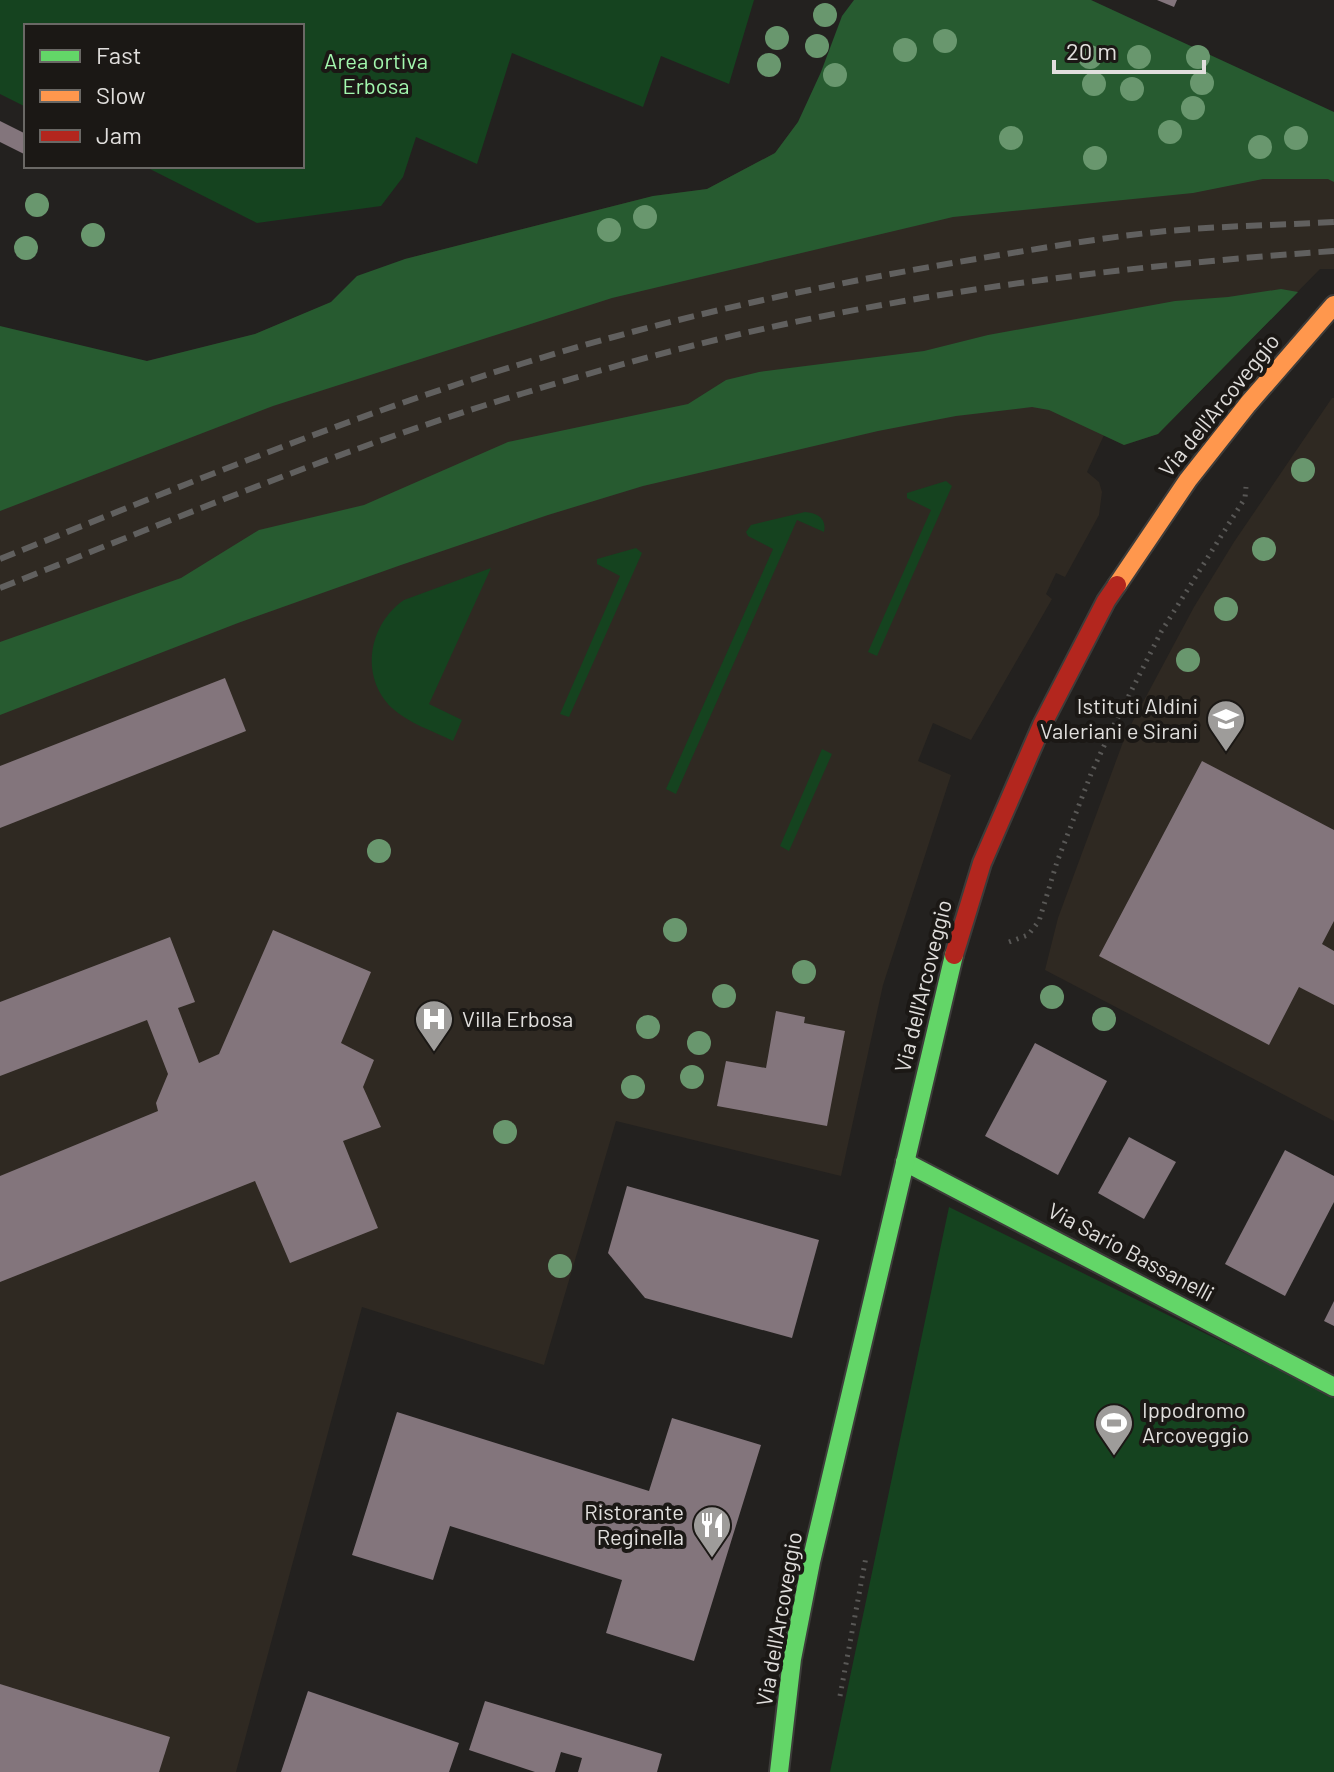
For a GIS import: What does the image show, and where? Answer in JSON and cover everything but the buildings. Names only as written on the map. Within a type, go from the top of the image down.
[{"type":"street","name":"Via dell'Arcoveggio","points":[[779,1772],[792,1659],[811,1562],[965,914],[1005,806],[1048,712],[1106,601],[1169,506],[1248,404],[1334,305]]},
{"type":"street","name":"Via Sario Bassanelli","points":[[905,1162],[1334,1387]]},
{"type":"path","points":[[1004,944],[1028,935],[1039,921],[1057,862],[1091,774],[1161,632],[1245,498],[1248,474]]},
{"type":"shaded area","name":"Villa Erbosa","points":[[1334,112],[1334,269],[1320,269],[1158,434],[1124,445],[1104,435],[1087,472],[1099,482],[1102,492],[1099,515],[1065,577],[1056,573],[1046,594],[1052,599],[971,740],[933,723],[918,761],[951,775],[883,985],[841,1176],[616,1121],[544,1365],[362,1307],[236,1772],[0,1772],[0,440],[147,361],[255,334],[332,302],[405,259],[653,196],[707,189],[775,153],[798,122]]},
{"type":"shaded area","name":"Istituti Aldini Valeriani e Sirani","points":[[1332,398],[1334,1121],[1045,970],[1058,918],[1126,734],[1194,607],[1234,542]]},
{"type":"green space","name":"Area ortiva Erbosa","points":[[0,0],[754,0],[729,84],[661,56],[643,107],[512,53],[477,164],[416,137],[403,177],[381,206],[257,223],[148,168],[304,168],[304,24],[24,24],[24,106],[0,94]]},
{"type":"green space","points":[[854,0],[1091,0],[1334,112],[1334,182],[1328,179],[1263,179],[1193,193],[953,217],[612,298],[273,406],[0,511],[0,326],[147,361],[255,334],[331,302],[357,276],[405,259],[653,196],[707,189],[775,153],[798,122],[842,16]]},
{"type":"green space","points":[[1281,289],[1298,292],[1158,434],[1124,445],[1049,410],[1032,407],[956,416],[878,431],[643,486],[548,515],[238,623],[0,715],[0,642],[181,578],[259,530],[364,505],[508,442],[688,404],[726,380],[759,372],[924,351],[988,335],[1175,301]]},
{"type":"green space","points":[[946,481],[952,486],[877,656],[868,652],[931,510],[907,498],[907,493]]},
{"type":"green space","points":[[805,512],[820,517],[824,532],[797,520],[676,794],[666,789],[773,549],[746,532],[751,525]]},
{"type":"green space","points":[[636,548],[642,553],[569,717],[560,714],[620,576],[597,564],[597,559]]},
{"type":"green space","points":[[491,568],[429,704],[462,720],[453,741],[392,708],[375,681],[372,651],[383,622],[404,600]]},
{"type":"green space","points":[[822,749],[832,754],[789,851],[780,846]]},
{"type":"green space","name":"Ippodromo Arcoveggio","points":[[949,1207],[1334,1397],[1334,1772],[830,1772]]},
{"type":"railway","points":[[0,559],[389,408],[521,364],[692,317],[865,279],[1144,233],[1334,222]]},
{"type":"railway","points":[[0,588],[259,486],[455,415],[621,365],[756,330],[993,287],[1129,269],[1334,251]]},
{"type":"traffic: fast","points":[[779,1772],[792,1659],[811,1562],[954,955]]},
{"type":"traffic: fast","points":[[905,1162],[1334,1387]]},
{"type":"traffic: slow","points":[[1117,585],[1188,480],[1248,404],[1334,305]]},
{"type":"traffic: jam","points":[[954,955],[982,863],[1042,725],[1117,585]]},
{"type":"place","name":"Istituti Aldini Valeriani e Sirani","points":[[1226,753]]},
{"type":"place","name":"Villa Erbosa","points":[[434,1053]]},
{"type":"place","name":"Ippodromo Arcoveggio","points":[[1114,1457]]},
{"type":"place","name":"Ristorante Reginella","points":[[712,1559]]}]
